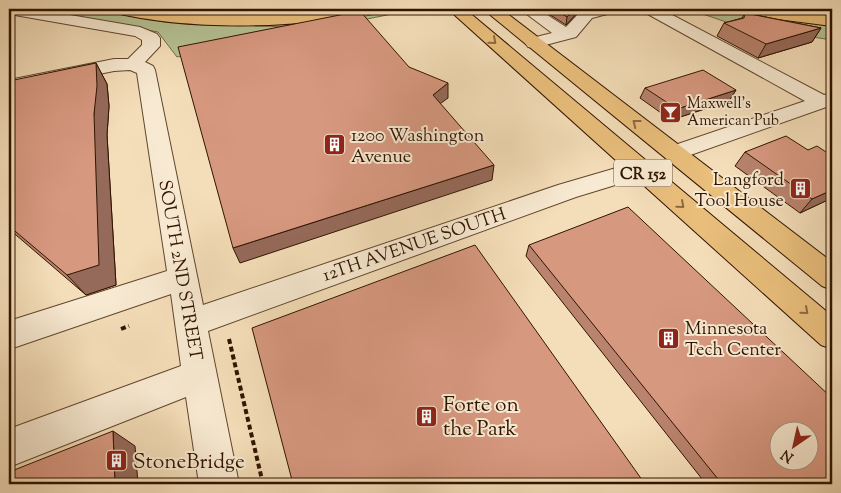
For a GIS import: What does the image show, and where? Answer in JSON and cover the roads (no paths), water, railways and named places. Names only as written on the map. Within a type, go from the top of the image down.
[{"type":"main road","points":[[118,9],[180,18],[243,20],[320,15],[363,9]]},
{"type":"main road","name":"CR 152","points":[[456,9],[832,335]]},
{"type":"main road","name":"CR 152","points":[[493,9],[674,153],[828,269]]},
{"type":"main road","points":[[751,9],[832,21]]},
{"type":"main road","points":[[793,9],[832,12]]},
{"type":"main road","points":[[532,75],[616,135],[635,143],[674,153]]},
{"type":"main road","points":[[640,169],[674,177],[697,187],[749,225],[828,269]]},
{"type":"street","points":[[9,9],[140,32],[151,38],[151,46],[133,64],[114,65],[9,86]]},
{"type":"street","points":[[528,9],[565,34]]},
{"type":"street","points":[[534,43],[570,33],[586,15],[609,9]]},
{"type":"street","points":[[650,9],[827,100]]},
{"type":"street","name":"SOUTH 2ND STREET","points":[[133,64],[146,70],[219,484]]},
{"type":"street","points":[[674,153],[827,100]]},
{"type":"street","name":"12TH AVENUE SOUTH","points":[[191,323],[469,239],[567,191],[640,169]]},
{"type":"street","points":[[13,334],[183,278]]},
{"type":"street","points":[[9,448],[200,375]]},
{"type":"place","name":"Maxwell's American Pub","points":[[671,112]]},
{"type":"place","name":"1200 Washington Avenue","points":[[335,145]]},
{"type":"place","name":"Langford Tool House","points":[[800,189]]},
{"type":"place","name":"Minnesota Tech Center","points":[[669,338]]},
{"type":"place","name":"Forte on the Park","points":[[427,416]]},
{"type":"place","name":"StoneBridge","points":[[117,461]]}]
